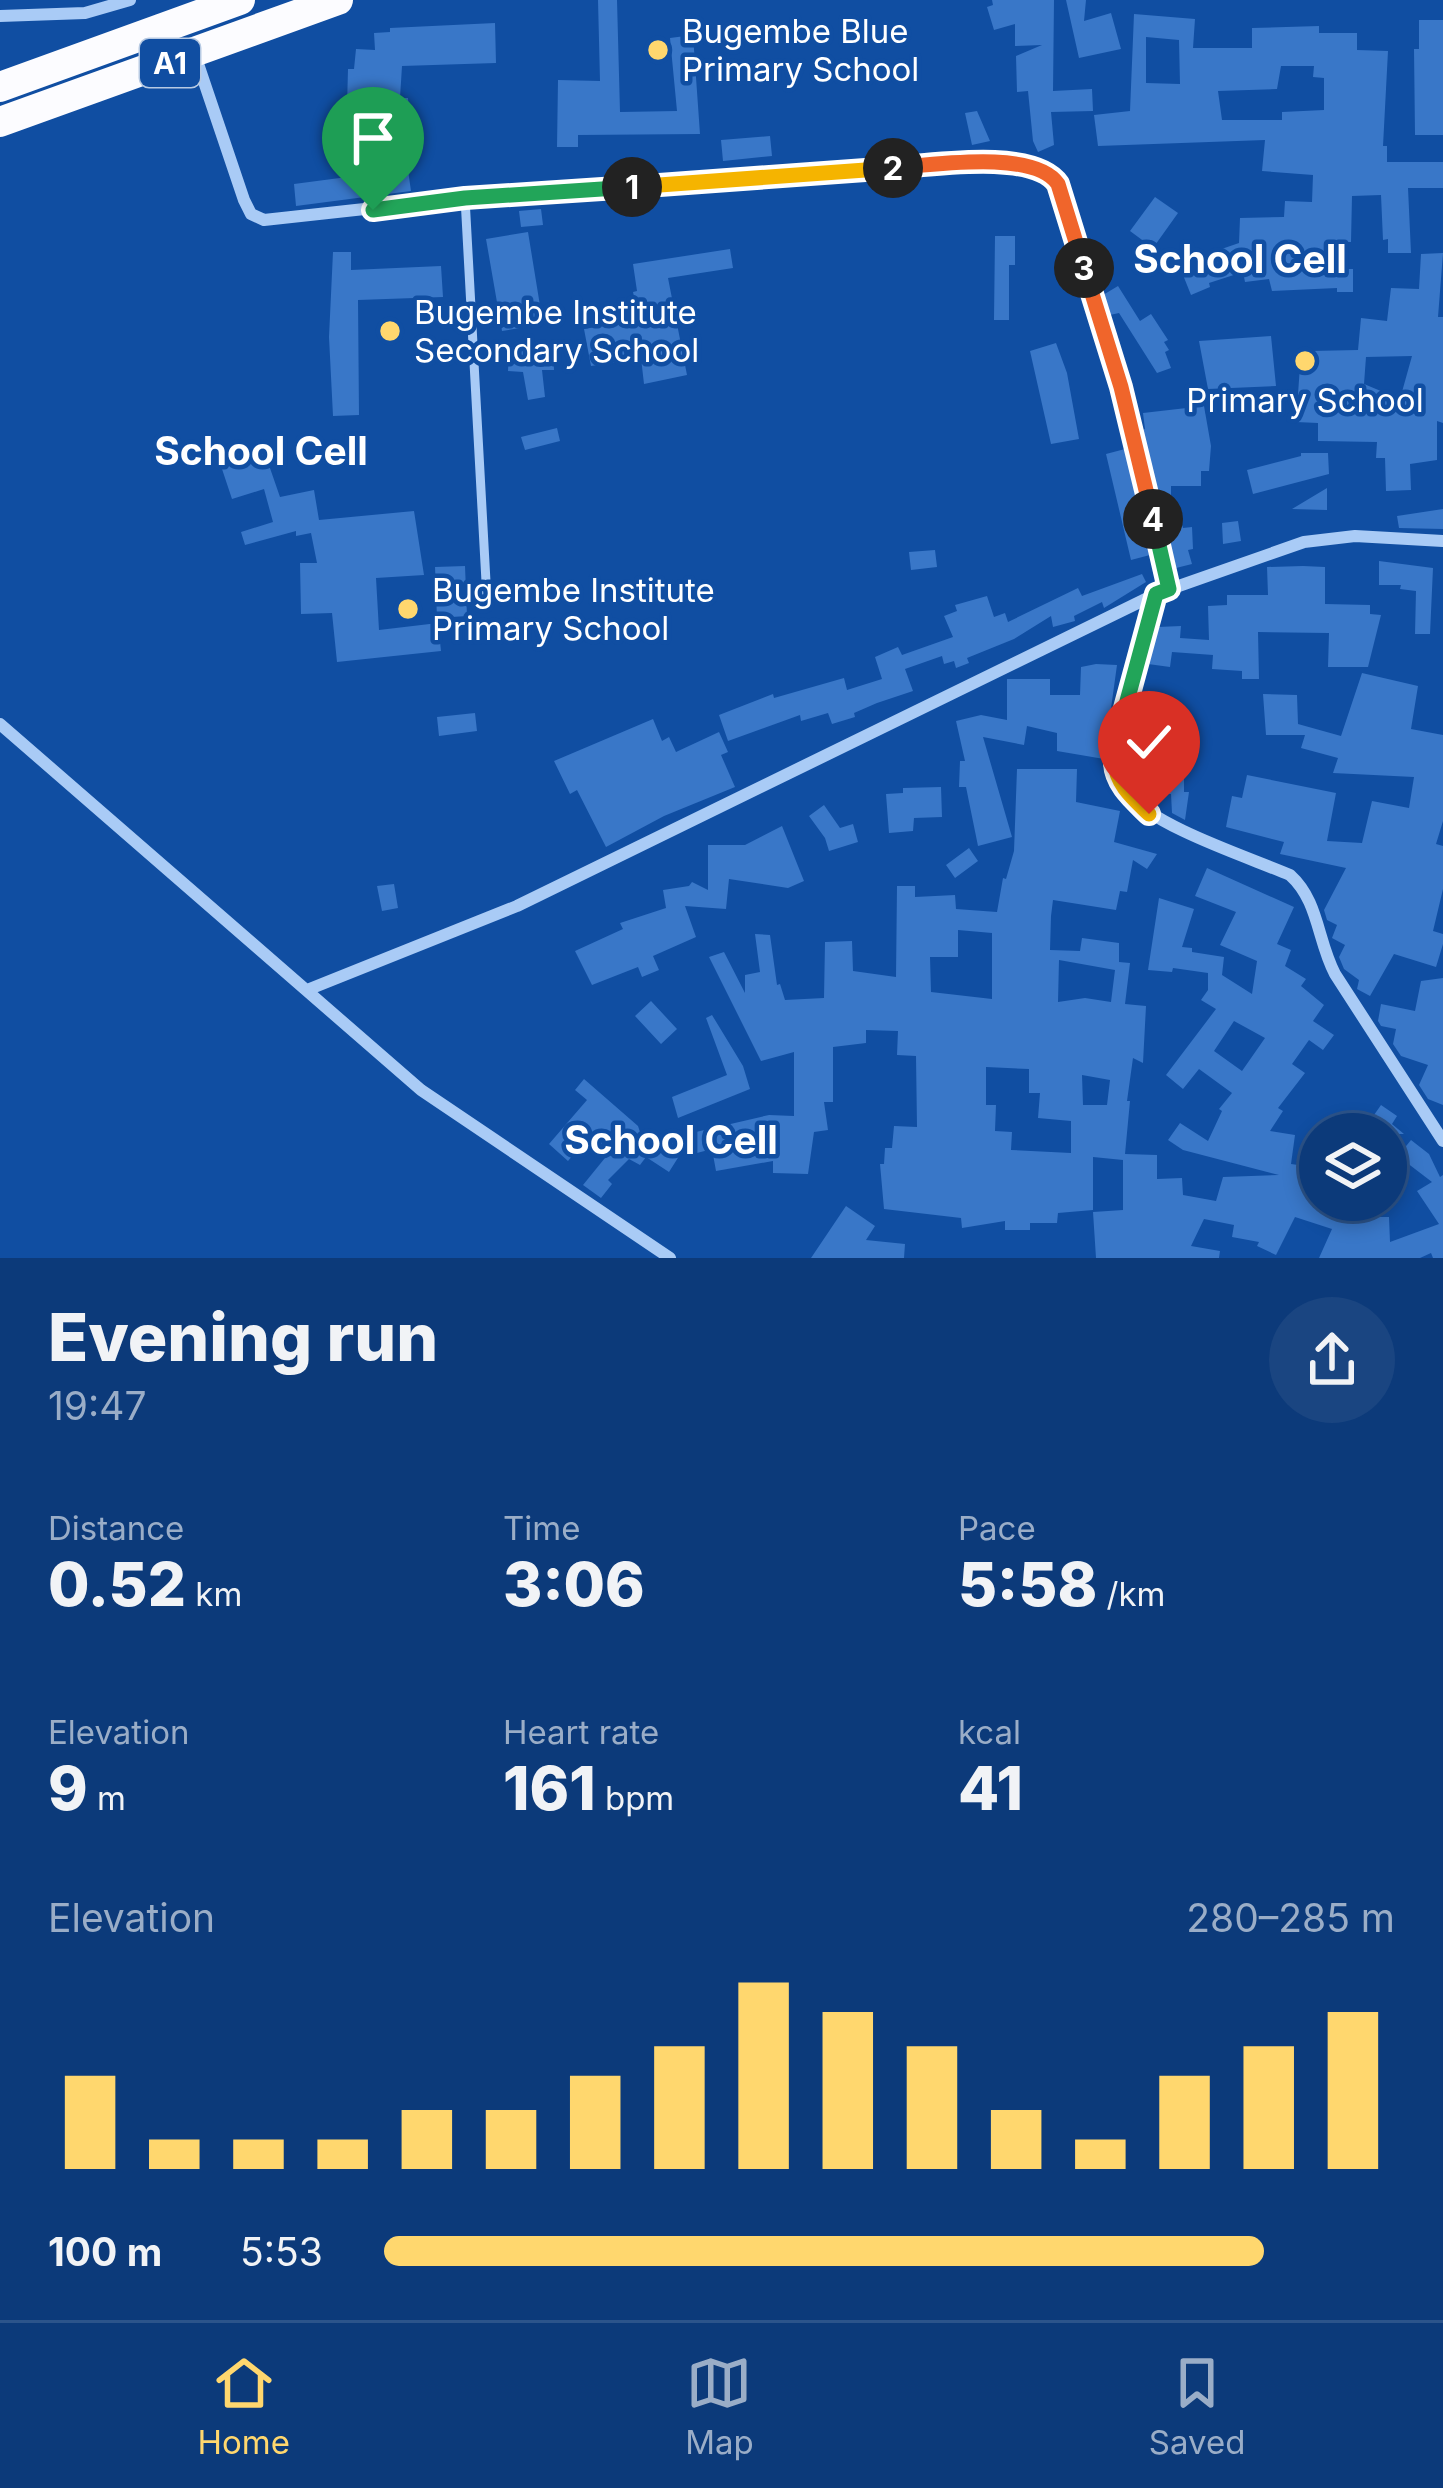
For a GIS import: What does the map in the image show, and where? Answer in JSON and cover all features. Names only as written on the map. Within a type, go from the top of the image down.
[{"type":"highway","name":"A1","points":[[0,87],[240,0]]},
{"type":"highway","name":"A1","points":[[0,122],[338,0]]},
{"type":"street","points":[[0,16],[85,13],[130,0]]},
{"type":"street","points":[[194,54],[251,214],[280,222],[465,198],[929,165],[1015,163],[1051,173],[1121,387],[1163,591],[1114,749],[1116,773],[1149,814],[1289,875],[1303,887],[1334,974],[1443,1141]]},
{"type":"street","points":[[307,990],[517,906],[1163,591],[1304,542],[1355,536],[1443,541]]},
{"type":"street","points":[[0,724],[461,1120],[670,1258]]},
{"type":"lane","points":[[465,198],[488,600]]},
{"type":"building","points":[[598,0],[617,0],[620,112],[677,111],[670,38],[693,35],[700,134],[578,135],[578,147],[557,147],[558,80],[600,81]]},
{"type":"building","points":[[992,0],[1054,0],[1053,91],[1092,89],[1093,111],[1051,112],[1054,145],[1038,152],[1028,91],[1017,92],[1016,56],[1042,45],[1015,46],[1015,24],[994,30],[987,7],[993,5]]},
{"type":"building","points":[[1066,0],[1086,0],[1084,21],[1111,13],[1121,49],[1079,58]]},
{"type":"building","points":[[1134,14],[1195,19],[1193,48],[1252,48],[1252,28],[1319,26],[1319,33],[1357,33],[1357,50],[1388,51],[1383,146],[1387,146],[1387,162],[1443,162],[1443,188],[1408,188],[1411,253],[1388,253],[1381,195],[1352,196],[1351,242],[1344,242],[1345,269],[1353,269],[1353,292],[1337,292],[1337,288],[1272,291],[1269,279],[1245,282],[1243,272],[1209,283],[1210,287],[1191,295],[1183,275],[1191,272],[1191,255],[1239,243],[1240,218],[1284,217],[1285,201],[1312,202],[1313,175],[1262,171],[1265,140],[1098,146],[1094,115],[1130,111]],"holes":[[[1146,37],[1179,40],[1180,84],[1146,83]],[[1281,66],[1314,66],[1313,77],[1324,78],[1324,110],[1282,112],[1282,120],[1222,120],[1218,91],[1277,89]]]},
{"type":"building","points":[[1419,20],[1443,20],[1443,135],[1415,135],[1414,49],[1419,49]]},
{"type":"building","points":[[495,23],[496,63],[402,66],[400,98],[408,98],[412,155],[406,156],[411,191],[296,206],[294,184],[393,171],[391,129],[378,130],[377,107],[347,106],[348,69],[354,69],[356,49],[375,50],[374,33],[390,32],[390,28]]},
{"type":"building","points":[[977,111],[990,141],[972,145],[965,113]]},
{"type":"building","points":[[770,136],[772,156],[723,161],[721,140]]},
{"type":"building","points":[[1155,197],[1178,213],[1153,248],[1130,231]]},
{"type":"building","points":[[541,209],[543,225],[521,227],[519,211]]},
{"type":"building","points":[[528,232],[543,324],[502,331],[486,239]]},
{"type":"building","points":[[995,236],[1015,236],[1015,265],[1009,265],[1009,320],[994,320]]},
{"type":"building","points":[[730,249],[733,268],[668,278],[687,375],[644,384],[641,358],[591,366],[584,329],[639,320],[633,264]]},
{"type":"building","points":[[333,252],[351,252],[351,270],[441,266],[443,297],[358,300],[359,415],[333,416],[329,337]]},
{"type":"building","points":[[1443,253],[1438,317],[1443,317],[1443,423],[1437,421],[1437,460],[1410,464],[1411,490],[1386,491],[1385,458],[1376,458],[1377,442],[1318,441],[1318,423],[1296,422],[1300,366],[1312,367],[1311,351],[1358,350],[1361,318],[1387,321],[1391,288],[1419,289],[1421,254]],"holes":[[[1412,356],[1400,399],[1364,384],[1366,357]]]},
{"type":"building","points":[[1118,286],[1140,321],[1151,314],[1168,340],[1165,352],[1171,368],[1157,373],[1119,313],[1110,315],[1103,295]]},
{"type":"building","points":[[1271,336],[1276,386],[1208,389],[1199,341]]},
{"type":"building","points":[[1056,343],[1067,373],[1079,439],[1051,444],[1030,351]]},
{"type":"building","points":[[553,348],[554,370],[542,370],[545,397],[528,400],[523,372],[508,371],[509,350]]},
{"type":"building","points":[[1204,406],[1211,446],[1209,471],[1201,471],[1201,486],[1171,486],[1172,520],[1179,515],[1183,528],[1192,527],[1193,549],[1188,550],[1192,564],[1176,568],[1142,430],[1143,413]]},
{"type":"building","points":[[557,428],[560,441],[525,450],[521,437]]},
{"type":"building","points":[[262,445],[280,497],[314,490],[319,520],[414,511],[424,575],[376,578],[379,630],[438,623],[441,651],[337,662],[332,613],[301,614],[300,563],[317,563],[311,533],[296,536],[296,531],[245,545],[241,532],[273,522],[264,489],[232,499],[219,460]]},
{"type":"building","points":[[1125,449],[1150,555],[1131,560],[1106,454]]},
{"type":"building","points":[[1301,453],[1328,453],[1329,474],[1253,494],[1247,470]]},
{"type":"building","points":[[1327,488],[1327,510],[1292,509]]},
{"type":"building","points":[[1443,509],[1443,529],[1399,528],[1397,516]]},
{"type":"building","points":[[1238,521],[1241,541],[1223,544],[1222,523]]},
{"type":"building","points":[[935,550],[937,567],[911,570],[909,552]]},
{"type":"building","points":[[1379,561],[1433,568],[1430,634],[1415,634],[1416,591],[1379,585]]},
{"type":"building","points":[[465,566],[467,616],[437,618],[435,567]]},
{"type":"building","points":[[1267,567],[1325,567],[1325,604],[1370,605],[1370,614],[1381,615],[1368,667],[1328,667],[1329,633],[1258,632],[1259,679],[1242,679],[1242,671],[1212,669],[1213,655],[1172,652],[1170,667],[1148,664],[1158,627],[1181,626],[1180,638],[1209,640],[1208,606],[1227,605],[1227,595],[1268,595]]},
{"type":"building","points":[[1142,574],[1146,582],[1104,608],[1102,602],[1074,616],[1075,621],[1053,627],[1051,616],[956,668],[954,661],[944,664],[942,656],[905,669],[913,691],[854,713],[855,717],[832,724],[828,713],[801,721],[800,715],[728,741],[719,715],[773,694],[774,698],[844,678],[847,690],[882,679],[875,657],[898,647],[902,655],[953,637],[944,616],[957,611],[955,605],[987,596],[994,617],[1005,613],[1008,622],[1078,588],[1082,596]]},
{"type":"building","points":[[1117,665],[1104,759],[1057,751],[1057,733],[1027,726],[1024,745],[983,737],[1012,837],[978,846],[966,787],[959,787],[960,761],[965,761],[956,721],[981,715],[1007,720],[1007,679],[1050,679],[1050,695],[1080,695],[1081,667]]},
{"type":"building","points":[[1362,673],[1418,686],[1411,729],[1443,735],[1443,821],[1436,844],[1443,846],[1443,889],[1433,931],[1443,934],[1443,944],[1436,967],[1394,954],[1370,996],[1357,989],[1359,980],[1344,969],[1339,957],[1345,945],[1332,938],[1337,925],[1327,920],[1324,910],[1346,868],[1280,854],[1284,842],[1226,827],[1232,796],[1242,798],[1247,775],[1336,793],[1327,841],[1362,843],[1372,801],[1409,808],[1414,777],[1333,773],[1338,758],[1301,748],[1305,735],[1266,735],[1263,694],[1297,695],[1298,724],[1341,736]]},
{"type":"building","points":[[1142,706],[1170,706],[1184,763],[1184,792],[1189,792],[1185,820],[1172,813],[1171,794],[1143,794],[1136,787],[1135,731],[1142,731]]},
{"type":"building","points":[[475,713],[477,731],[439,736],[437,717]]},
{"type":"building","points":[[653,719],[662,741],[669,737],[676,752],[719,732],[728,752],[721,755],[735,787],[664,816],[606,847],[577,790],[570,794],[554,761]]},
{"type":"building","points":[[1017,769],[1077,769],[1076,802],[1120,811],[1114,842],[1157,854],[1147,869],[1133,860],[1127,892],[1120,891],[1116,910],[1053,900],[1050,950],[1080,951],[1082,938],[1119,943],[1119,962],[1130,963],[1125,1004],[1146,1006],[1143,1063],[1133,1058],[1125,1154],[1157,1155],[1157,1179],[1182,1178],[1183,1195],[1216,1201],[1223,1177],[1279,1175],[1183,1150],[1168,1140],[1180,1123],[1208,1141],[1219,1109],[1232,1093],[1199,1069],[1183,1089],[1166,1075],[1216,1009],[1201,1000],[1208,990],[1208,973],[1148,970],[1159,898],[1194,909],[1182,947],[1224,957],[1222,975],[1252,994],[1257,961],[1220,945],[1236,912],[1195,896],[1207,868],[1294,907],[1277,944],[1291,950],[1285,966],[1306,979],[1301,986],[1324,1005],[1313,1021],[1334,1035],[1323,1050],[1309,1040],[1292,1064],[1305,1073],[1278,1108],[1283,1111],[1270,1131],[1295,1135],[1291,1164],[1299,1165],[1299,1218],[1295,1217],[1276,1255],[1257,1246],[1259,1242],[1232,1237],[1234,1225],[1204,1219],[1191,1246],[1220,1251],[1219,1258],[1096,1258],[1093,1212],[1123,1210],[1123,1160],[1093,1157],[1093,1210],[1058,1213],[1057,1223],[1030,1223],[1030,1230],[1005,1230],[1005,1221],[962,1228],[961,1218],[884,1209],[880,1164],[884,1164],[885,1148],[892,1148],[894,1126],[917,1127],[916,1056],[897,1055],[898,1031],[866,1030],[866,1043],[833,1047],[833,1102],[824,1102],[828,1130],[814,1132],[808,1174],[773,1173],[773,1161],[716,1171],[712,1149],[697,1153],[693,1134],[669,1172],[646,1157],[640,1165],[629,1159],[608,1180],[612,1184],[601,1198],[583,1185],[609,1153],[588,1137],[568,1161],[549,1144],[587,1100],[575,1090],[584,1079],[638,1126],[644,1144],[769,1115],[794,1116],[794,1052],[761,1061],[709,957],[724,952],[745,993],[745,975],[760,972],[755,934],[770,935],[777,985],[785,1000],[824,998],[825,942],[852,941],[853,971],[896,977],[897,886],[915,886],[915,897],[955,895],[956,909],[997,912],[1014,851]],"holes":[[[958,930],[992,933],[992,999],[931,992],[930,957],[958,957]],[[1059,960],[1115,970],[1111,1002],[1085,998],[1058,1002]],[[1234,1021],[1265,1038],[1242,1071],[1214,1051]],[[986,1067],[1029,1069],[1029,1093],[1040,1093],[1038,1118],[1071,1121],[1071,1153],[1011,1150],[1012,1132],[995,1131],[996,1105],[986,1105]],[[1082,1075],[1110,1080],[1107,1105],[1083,1105]]]},
{"type":"building","points":[[941,787],[942,817],[914,818],[913,831],[889,833],[886,794],[903,793],[903,788]]},
{"type":"building","points":[[824,805],[840,828],[853,824],[858,842],[829,851],[809,816]]},
{"type":"building","points":[[782,826],[804,881],[788,888],[729,879],[726,909],[685,906],[696,937],[653,956],[659,970],[642,977],[638,967],[592,985],[575,951],[623,929],[620,923],[666,908],[663,890],[692,882],[708,890],[708,845],[745,845]]},
{"type":"building","points":[[969,848],[978,861],[955,878],[946,865]]},
{"type":"building","points":[[394,884],[398,908],[382,911],[377,886]]},
{"type":"building","points":[[1443,978],[1443,1105],[1428,1099],[1419,1085],[1428,1065],[1401,1056],[1393,1044],[1396,1029],[1378,1021],[1381,1004],[1415,1011],[1421,981]]},
{"type":"building","points":[[651,1001],[677,1029],[661,1044],[635,1016]]},
{"type":"building","points":[[712,1015],[743,1066],[750,1089],[678,1118],[672,1097],[727,1075],[706,1018]]},
{"type":"building","points":[[1411,1140],[1429,1154],[1440,1177],[1443,1175],[1443,1258],[1433,1258],[1431,1253],[1420,1258],[1319,1258],[1332,1229],[1307,1221],[1389,1221],[1390,1242],[1439,1224],[1417,1191],[1432,1182],[1407,1163]]},
{"type":"building","points":[[846,1206],[875,1226],[866,1240],[905,1244],[904,1258],[811,1258]]},
{"type":"place","name":"Bugembe Blue Primary School","points":[[658,50]]},
{"type":"place","name":"Bugembe Institute Secondary School","points":[[390,331]]},
{"type":"place","name":"Primary School","points":[[1305,361]]},
{"type":"place","name":"Bugembe Institute Primary School","points":[[408,609]]},
{"type":"district","name":"School Cell","points":[[1240,258]]},
{"type":"district","name":"School Cell","points":[[261,450]]},
{"type":"district","name":"School Cell","points":[[671,1139]]},
{"type":"route","points":[[373,210],[465,198],[929,165],[1015,163],[1051,173],[1121,387],[1169,589],[1156,594],[1114,749],[1116,773],[1149,814]]}]
